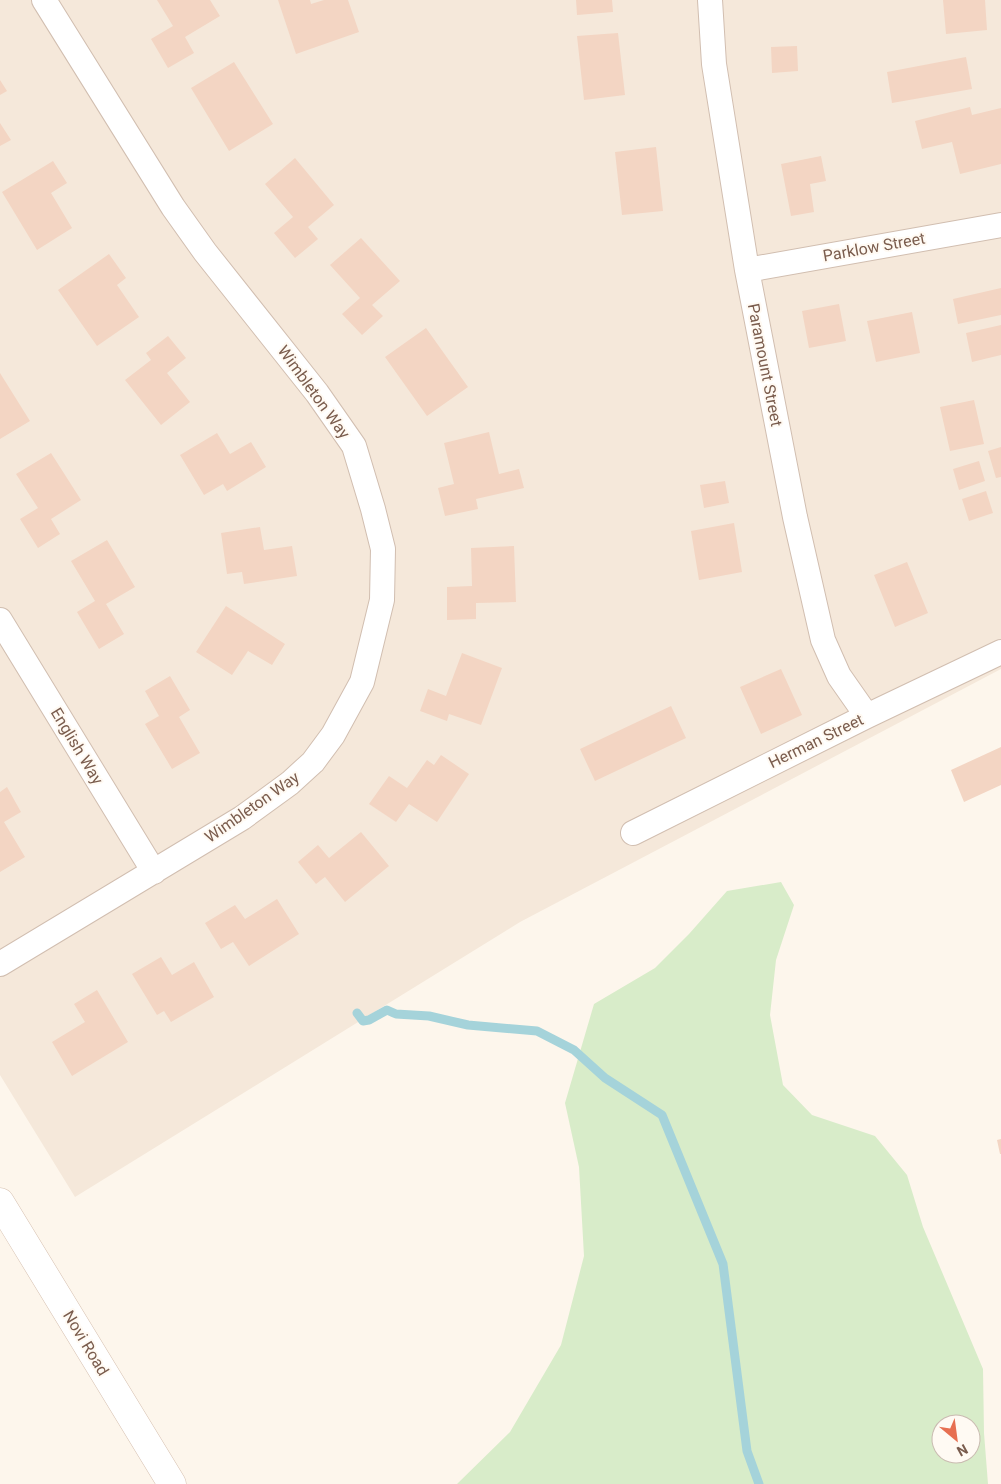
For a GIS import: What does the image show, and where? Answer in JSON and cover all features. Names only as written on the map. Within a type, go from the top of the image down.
[{"type":"main road","name":"Novi Road","points":[[0,1202],[172,1484]]},
{"type":"street","name":"Wimbleton Way","points":[[0,964],[242,818],[290,783],[313,762],[333,736],[362,682],[382,600],[383,549],[354,446],[311,385],[205,252],[173,207],[44,0]]},
{"type":"street","name":"Paramount Street","points":[[710,0],[714,64],[747,270],[795,518],[823,640],[839,676],[867,716]]},
{"type":"street","name":"Parklow Street","points":[[747,270],[1001,225]]},
{"type":"street","name":"English Way","points":[[0,620],[154,872]]},
{"type":"street","name":"Herman Street","points":[[633,833],[867,716],[1001,652]]},
{"type":"shaded area","points":[[0,0],[1001,0],[1001,669],[520,922],[75,1197],[0,1075]]},
{"type":"green space","points":[[781,882],[794,905],[776,960],[770,1015],[783,1085],[812,1115],[875,1136],[907,1175],[923,1227],[983,1369],[984,1433],[988,1484],[457,1484],[510,1432],[561,1345],[584,1256],[579,1167],[565,1103],[594,1004],[655,968],[689,934],[727,891]]},
{"type":"building","points":[[157,0],[210,0],[220,16],[185,37],[194,53],[168,68],[151,39],[173,26]]},
{"type":"building","points":[[278,0],[310,0],[311,4],[324,0],[348,0],[359,32],[296,54]]},
{"type":"building","points":[[576,0],[612,0],[613,12],[577,15]]},
{"type":"building","points":[[943,0],[985,0],[987,30],[946,34]]},
{"type":"building","points":[[618,33],[625,95],[584,100],[577,36]]},
{"type":"building","points":[[797,46],[798,71],[772,73],[771,47]]},
{"type":"building","points":[[966,57],[972,89],[892,103],[887,72]]},
{"type":"building","points":[[234,62],[273,124],[229,151],[191,88]]},
{"type":"building","points":[[0,80],[7,91],[0,95]]},
{"type":"building","points":[[970,107],[972,115],[1001,108],[1001,164],[960,174],[952,142],[922,149],[915,121]]},
{"type":"building","points":[[0,123],[11,140],[0,146]]},
{"type":"building","points":[[656,147],[663,211],[622,215],[615,152]]},
{"type":"building","points":[[821,156],[826,181],[810,184],[814,212],[791,216],[781,164]]},
{"type":"building","points":[[295,158],[334,205],[308,227],[318,239],[295,258],[274,233],[293,217],[265,184]]},
{"type":"building","points":[[53,161],[67,183],[51,193],[72,228],[37,250],[2,192]]},
{"type":"building","points":[[361,238],[400,281],[372,305],[383,316],[362,335],[342,314],[360,298],[330,265]]},
{"type":"building","points":[[109,254],[126,278],[117,285],[139,317],[97,346],[58,290]]},
{"type":"building","points":[[1001,288],[1001,315],[958,324],[953,299]]},
{"type":"building","points":[[839,304],[846,341],[809,348],[802,311]]},
{"type":"building","points":[[912,312],[920,353],[876,362],[867,321]]},
{"type":"building","points":[[1001,325],[1001,355],[972,362],[966,333]]},
{"type":"building","points":[[426,328],[468,387],[427,416],[385,357]]},
{"type":"building","points":[[168,336],[186,358],[167,373],[190,402],[161,425],[125,380],[151,360],[146,353]]},
{"type":"building","points":[[0,373],[30,421],[0,439]]},
{"type":"building","points":[[974,400],[984,444],[950,451],[940,407]]},
{"type":"building","points":[[489,432],[499,474],[519,469],[524,488],[476,499],[478,509],[445,516],[438,488],[454,484],[444,443]]},
{"type":"building","points":[[217,433],[230,454],[251,442],[266,467],[227,491],[223,484],[204,495],[180,455]]},
{"type":"building","points":[[1001,447],[1001,477],[996,478],[988,451]]},
{"type":"building","points":[[51,453],[81,500],[51,519],[60,534],[38,548],[20,519],[38,508],[16,474]]},
{"type":"building","points":[[979,461],[985,481],[959,490],[953,469]]},
{"type":"building","points":[[725,481],[729,503],[704,508],[700,485]]},
{"type":"building","points":[[986,491],[993,513],[969,521],[962,499]]},
{"type":"building","points":[[734,523],[742,572],[699,580],[691,531]]},
{"type":"building","points":[[260,527],[264,550],[292,546],[297,576],[244,584],[242,572],[227,574],[221,533]]},
{"type":"building","points":[[107,540],[135,587],[106,604],[124,634],[99,649],[77,612],[95,601],[71,561]]},
{"type":"building","points":[[514,546],[516,602],[476,603],[476,619],[447,620],[447,587],[472,586],[471,548]]},
{"type":"building","points":[[907,562],[928,613],[895,627],[874,575]]},
{"type":"building","points":[[226,606],[285,644],[272,665],[248,651],[232,675],[196,652]]},
{"type":"building","points":[[462,653],[502,668],[481,725],[449,714],[447,721],[420,711],[428,689],[446,696]]},
{"type":"building","points":[[781,669],[802,715],[761,734],[740,687]]},
{"type":"building","points":[[170,676],[190,710],[179,717],[200,753],[172,769],[145,724],[159,716],[145,691]]},
{"type":"building","points":[[671,706],[686,738],[595,781],[580,749]]},
{"type":"building","points":[[1001,747],[1001,785],[964,802],[951,770]]},
{"type":"building","points":[[441,755],[469,774],[437,822],[409,804],[396,822],[369,804],[389,776],[407,788],[427,760],[434,765]]},
{"type":"building","points":[[7,787],[21,812],[4,822],[25,857],[0,872],[0,792]]},
{"type":"building","points":[[361,832],[389,866],[345,902],[325,877],[316,884],[298,862],[318,845],[329,858]]},
{"type":"building","points":[[277,899],[299,934],[249,966],[233,942],[221,949],[205,923],[235,905],[245,919]]},
{"type":"building","points":[[161,957],[172,975],[194,962],[214,997],[171,1022],[164,1011],[157,1015],[132,974]]},
{"type":"building","points":[[97,990],[128,1042],[72,1076],[52,1042],[85,1022],[74,1004]]},
{"type":"building","points":[[1001,1139],[1001,1154],[1000,1154],[997,1140]]},
{"type":"waterway","points":[[357,1013],[363,1021],[369,1020],[387,1010],[396,1014],[429,1016],[468,1025],[537,1031],[574,1050],[605,1078],[662,1115],[723,1264],[747,1451],[759,1484]]}]
